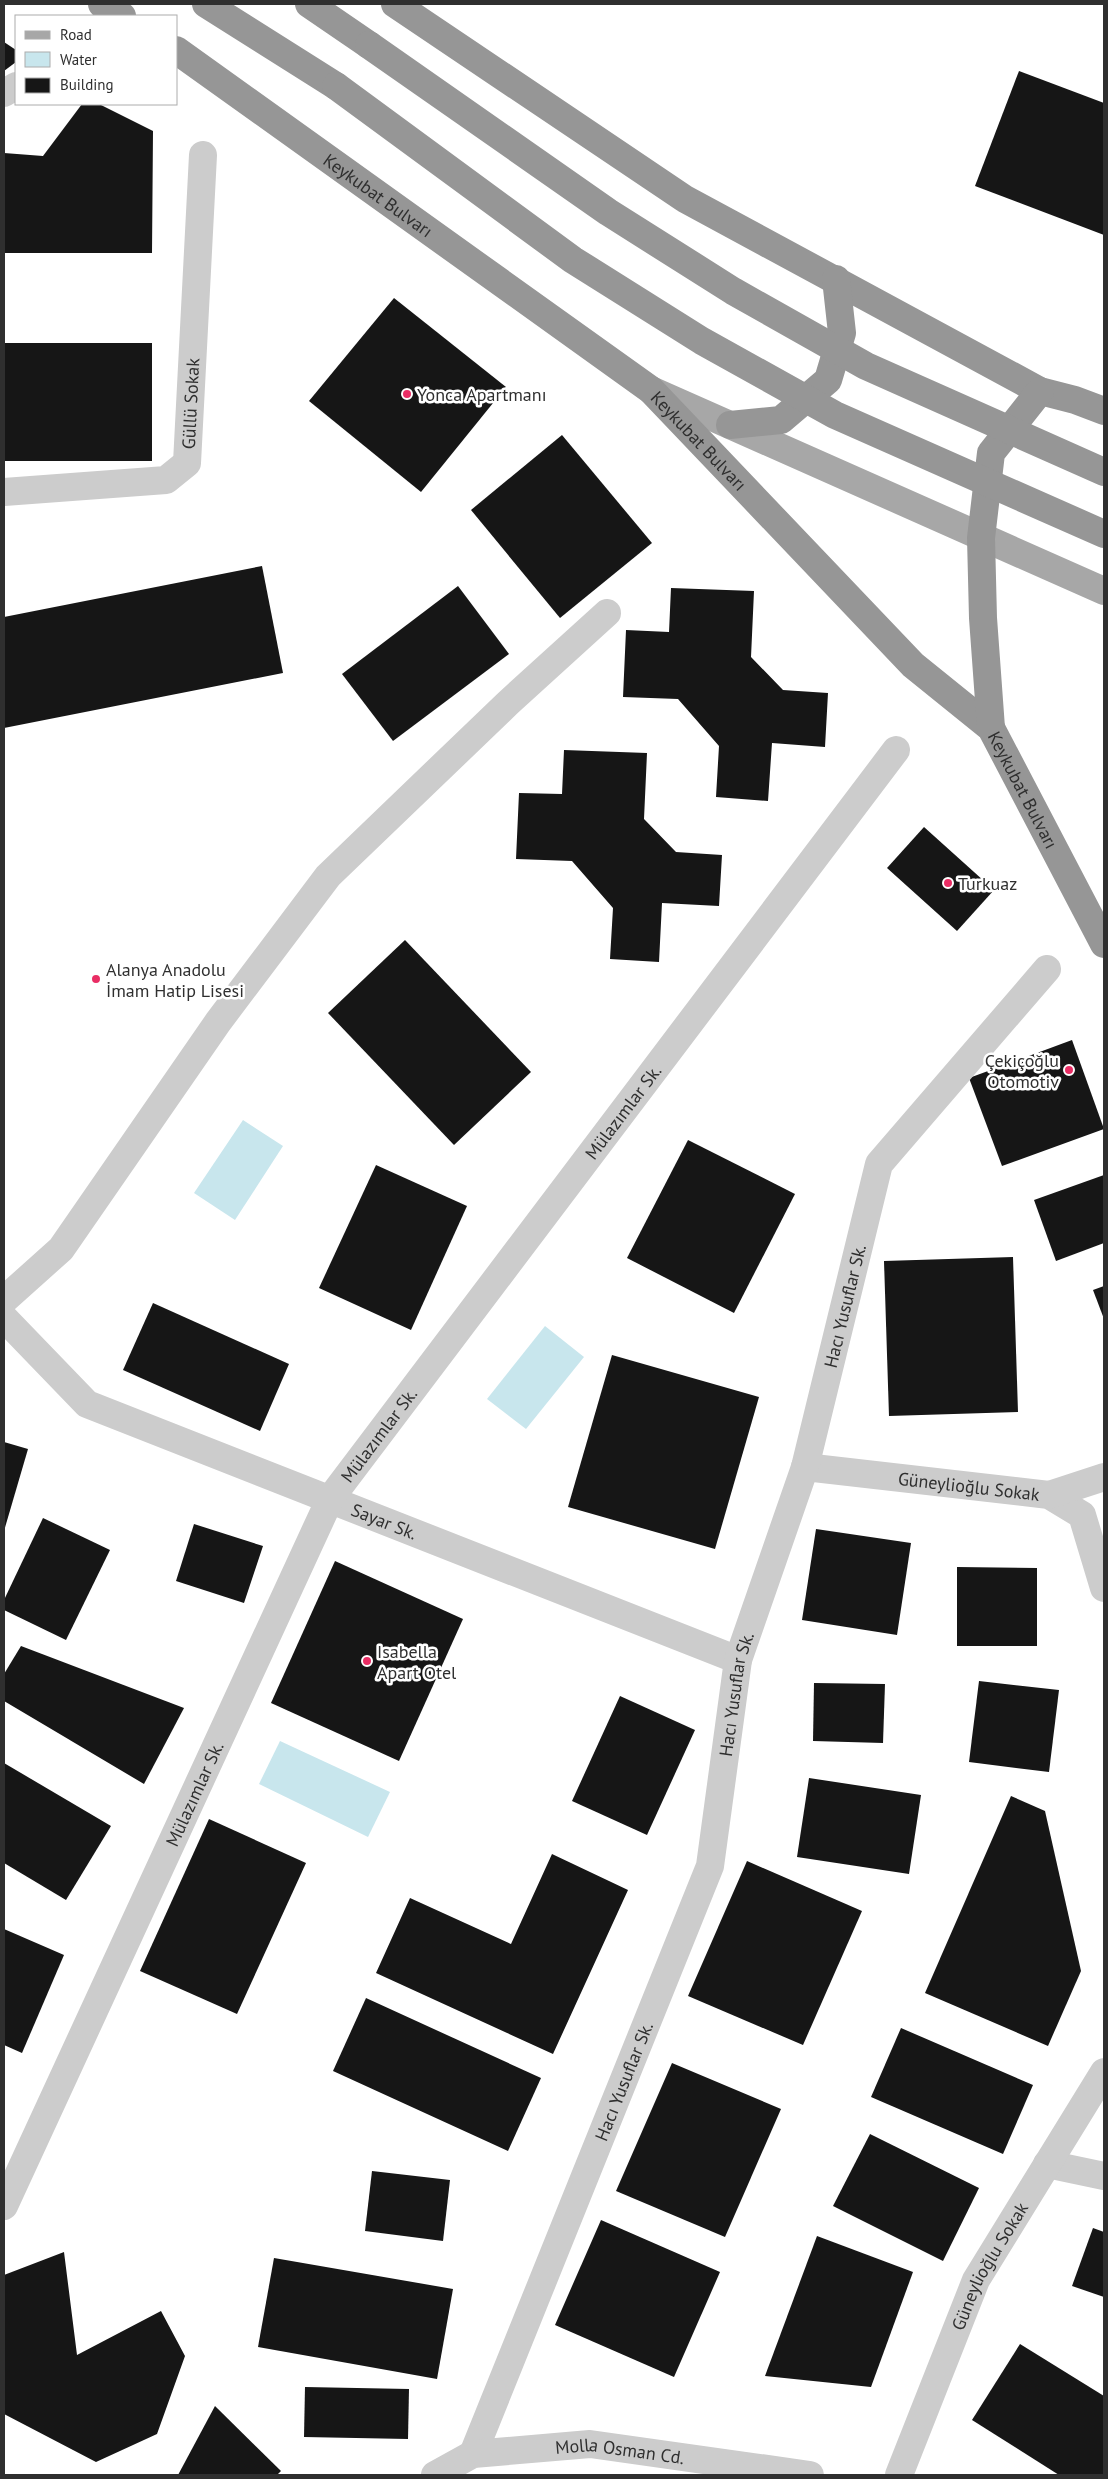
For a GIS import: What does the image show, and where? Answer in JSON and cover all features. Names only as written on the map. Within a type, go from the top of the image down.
[{"type":"highway","points":[[102,4],[120,15]]},
{"type":"highway","points":[[206,4],[336,86],[573,260],[702,341],[836,415],[1104,534]]},
{"type":"highway","points":[[309,4],[608,212],[732,291],[866,366],[1104,472]]},
{"type":"highway","points":[[395,4],[685,199],[1040,391],[1075,400],[1104,412]]},
{"type":"highway","name":"Keykubat Bulvarı","points":[[178,51],[651,390],[913,665],[991,728],[1104,944]]},
{"type":"highway","points":[[730,425],[782,420],[828,380],[842,333],[836,279]]},
{"type":"highway","points":[[991,728],[983,618],[981,538],[991,453],[1040,391]]},
{"type":"main road","points":[[651,390],[1104,591]]},
{"type":"street","points":[[4,93],[15,87]]},
{"type":"street","name":"Güllü Sokak","points":[[4,492],[166,480],[187,463],[203,155]]},
{"type":"street","points":[[4,1300],[61,1249],[218,1022],[328,876],[508,703],[607,613]]},
{"type":"street","name":"Mülazımlar Sk.","points":[[4,2206],[330,1499],[896,750]]},
{"type":"street","name":"Hacı Yusuflar Sk.","points":[[473,2454],[710,1866],[738,1660],[805,1466],[879,1164],[1047,969]]},
{"type":"street","name":"Sayar Sk.","points":[[4,1318],[87,1404],[738,1660]]},
{"type":"street","name":"Güneylioğlu Sokak","points":[[805,1466],[1049,1496],[1082,1515],[1104,1588]]},
{"type":"street","points":[[1049,1496],[1104,1477]]},
{"type":"street","name":"Güneylioğlu Sokak","points":[[899,2475],[976,2280],[1104,2072]]},
{"type":"street","points":[[1047,2164],[1104,2176]]},
{"type":"street","name":"Molla Osman Cd.","points":[[435,2475],[473,2454],[590,2444],[810,2475]]},
{"type":"water","points":[[243,1120],[283,1146],[235,1220],[194,1193]]},
{"type":"water","points":[[545,1326],[584,1357],[526,1429],[487,1399]]},
{"type":"water","points":[[280,1741],[390,1792],[368,1837],[259,1784]]},
{"type":"building","points":[[4,42],[15,49],[15,63],[4,71]]},
{"type":"building","points":[[1019,71],[1104,103],[1104,235],[975,186]]},
{"type":"building","points":[[81,105],[101,105],[153,131],[152,253],[4,253],[4,153],[43,156]]},
{"type":"building","name":"Yonca Apartmanı","points":[[394,298],[506,387],[421,492],[309,401]]},
{"type":"building","points":[[4,343],[152,343],[152,461],[4,461]]},
{"type":"building","points":[[562,435],[652,543],[560,618],[471,510]]},
{"type":"building","points":[[262,566],[283,673],[4,728],[4,617]]},
{"type":"building","points":[[458,586],[509,654],[393,741],[342,674]]},
{"type":"building","points":[[671,588],[754,591],[751,657],[783,690],[828,693],[825,747],[772,743],[768,801],[716,797],[719,746],[678,699],[623,697],[626,630],[669,632]]},
{"type":"building","points":[[564,750],[647,753],[644,819],[676,852],[722,855],[719,906],[662,903],[659,962],[610,959],[613,908],[572,861],[516,859],[519,793],[562,794]]},
{"type":"building","points":[[924,827],[994,890],[957,931],[887,868]]},
{"type":"building","points":[[405,940],[531,1072],[454,1145],[328,1013]]},
{"type":"building","points":[[1072,1040],[1104,1129],[1002,1166],[969,1078]]},
{"type":"building","points":[[688,1140],[795,1194],[734,1313],[627,1258]]},
{"type":"building","points":[[376,1165],[467,1206],[411,1330],[319,1288]]},
{"type":"building","points":[[1104,1175],[1104,1243],[1056,1261],[1034,1200]]},
{"type":"building","points":[[1013,1257],[1018,1412],[889,1416],[884,1261]]},
{"type":"building","points":[[1104,1286],[1104,1319],[1093,1290]]},
{"type":"building","points":[[153,1303],[289,1364],[260,1431],[123,1370]]},
{"type":"building","points":[[612,1355],[759,1397],[715,1549],[568,1507]]},
{"type":"building","points":[[4,1442],[28,1449],[4,1531]]},
{"type":"building","points":[[43,1518],[110,1550],[66,1640],[4,1610],[4,1600]]},
{"type":"building","points":[[194,1524],[263,1546],[244,1603],[176,1581]]},
{"type":"building","points":[[816,1529],[911,1543],[897,1635],[802,1620]]},
{"type":"building","name":"Isabella Apart Otel","points":[[335,1561],[463,1619],[399,1761],[271,1703]]},
{"type":"building","points":[[957,1567],[1037,1568],[1037,1646],[957,1646]]},
{"type":"building","points":[[21,1646],[184,1708],[144,1784],[4,1701],[4,1674]]},
{"type":"building","points":[[979,1681],[1059,1690],[1049,1772],[969,1762]]},
{"type":"building","points":[[814,1683],[885,1684],[883,1743],[813,1741]]},
{"type":"building","points":[[620,1696],[695,1730],[647,1835],[572,1801]]},
{"type":"building","points":[[4,1763],[111,1826],[66,1900],[4,1863]]},
{"type":"building","points":[[809,1778],[921,1795],[909,1874],[797,1857]]},
{"type":"building","points":[[1011,1796],[1045,1811],[1081,1971],[1048,2046],[925,1993]]},
{"type":"building","points":[[209,1819],[306,1863],[237,2014],[140,1971]]},
{"type":"building","points":[[552,1854],[628,1890],[553,2054],[376,1973],[410,1898],[511,1944]]},
{"type":"building","points":[[747,1861],[862,1911],[803,2045],[688,1996]]},
{"type":"building","points":[[4,1929],[64,1955],[22,2053],[4,2045]]},
{"type":"building","points":[[366,1998],[541,2078],[508,2151],[333,2071]]},
{"type":"building","points":[[901,2028],[1033,2085],[1003,2154],[871,2097]]},
{"type":"building","points":[[672,2063],[781,2109],[725,2237],[616,2191]]},
{"type":"building","points":[[870,2134],[979,2188],[943,2261],[833,2206]]},
{"type":"building","points":[[372,2171],[450,2180],[443,2241],[365,2231]]},
{"type":"building","points":[[601,2220],[720,2272],[674,2377],[555,2325]]},
{"type":"building","points":[[1093,2228],[1104,2232],[1104,2297],[1072,2286]]},
{"type":"building","points":[[817,2236],[913,2272],[871,2387],[765,2376]]},
{"type":"building","points":[[64,2252],[77,2355],[161,2311],[185,2356],[157,2434],[96,2462],[4,2414],[4,2275]]},
{"type":"building","points":[[274,2258],[453,2289],[437,2379],[258,2347]]},
{"type":"building","points":[[1020,2344],[1104,2396],[1104,2475],[1059,2475],[972,2420]]},
{"type":"building","points":[[305,2387],[409,2389],[408,2439],[304,2437]]},
{"type":"building","points":[[215,2406],[281,2471],[277,2475],[178,2475]]},
{"type":"place","name":"Yonca Apartmanı","points":[[407,394]]},
{"type":"place","name":"Turkuaz","points":[[948,883]]},
{"type":"place","name":"Alanya Anadolu İmam Hatip Lisesi","points":[[96,979]]},
{"type":"place","name":"Çekiçoğlu Otomotiv","points":[[1069,1070]]},
{"type":"place","name":"Isabella Apart Otel","points":[[367,1661]]}]
